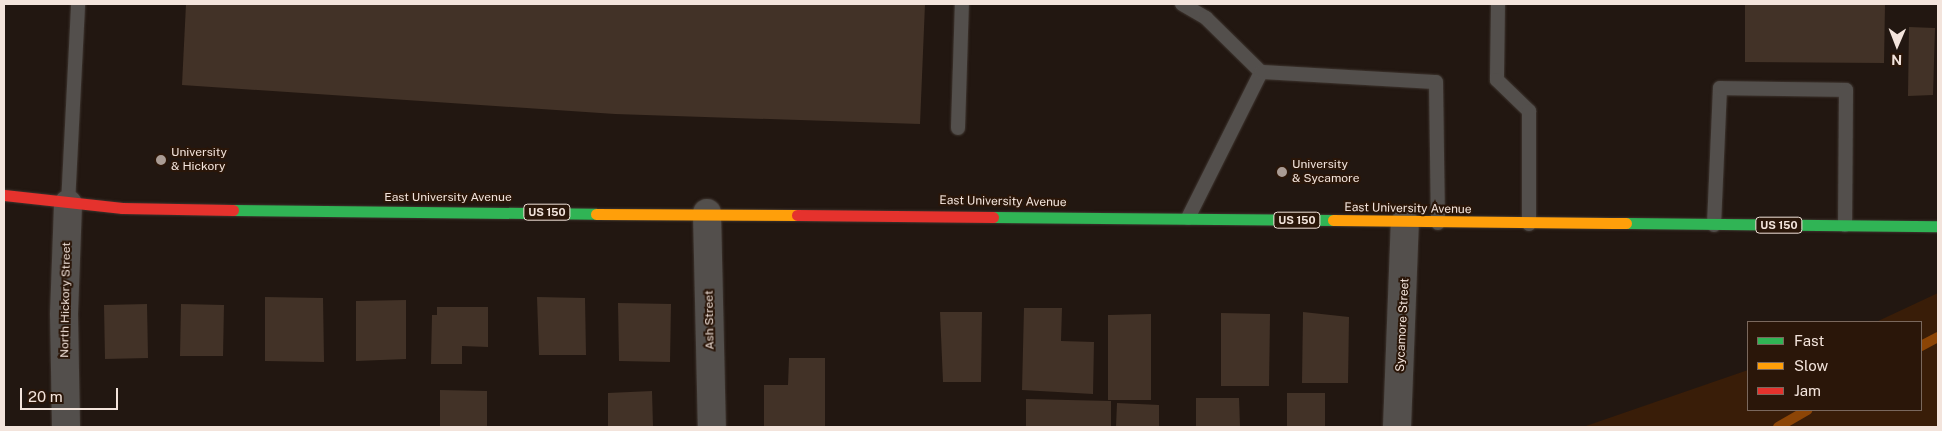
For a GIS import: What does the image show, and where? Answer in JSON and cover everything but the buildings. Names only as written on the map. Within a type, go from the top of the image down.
[{"type":"main road","name":"East University Avenue","points":[[4,195],[68,204]]},
{"type":"main road","name":"East University Avenue","points":[[4,206],[68,204],[208,210],[1188,218],[1405,223],[1938,226]]},
{"type":"street","name":"North Hickory Street","points":[[66,427],[64,314],[68,204]]},
{"type":"street","name":"Ash Street","points":[[707,213],[712,427]]},
{"type":"street","name":"Sycamore Street","points":[[1397,427],[1405,223]]},
{"type":"lane","points":[[68,204],[78,4]]},
{"type":"lane","points":[[958,128],[962,4]]},
{"type":"lane","points":[[1182,4],[1206,18],[1261,72],[1436,82],[1438,223]]},
{"type":"lane","points":[[1498,4],[1497,80],[1529,111],[1529,224]]},
{"type":"lane","points":[[1188,218],[1261,72]]},
{"type":"lane","points":[[1714,225],[1720,88],[1846,90],[1845,225]]},
{"type":"shaded area","points":[[1938,293],[1938,427],[1583,427],[1747,370],[1747,411],[1922,411],[1922,321],[1878,321]]},
{"type":"waterway","points":[[1922,345],[1938,337]]},
{"type":"waterway","points":[[1778,427],[1805,411]]},
{"type":"traffic: fast","points":[[233,210],[596,214]]},
{"type":"traffic: fast","points":[[993,217],[1333,220]]},
{"type":"traffic: fast","points":[[1626,223],[1938,226]]},
{"type":"traffic: slow","points":[[596,214],[797,215]]},
{"type":"traffic: slow","points":[[1333,220],[1626,223]]},
{"type":"traffic: jam","points":[[4,195],[122,208],[233,210]]},
{"type":"traffic: jam","points":[[797,215],[993,217]]},
{"type":"place","name":"University & Hickory","points":[[161,160]]},
{"type":"place","name":"University & Sycamore","points":[[1282,172]]}]
